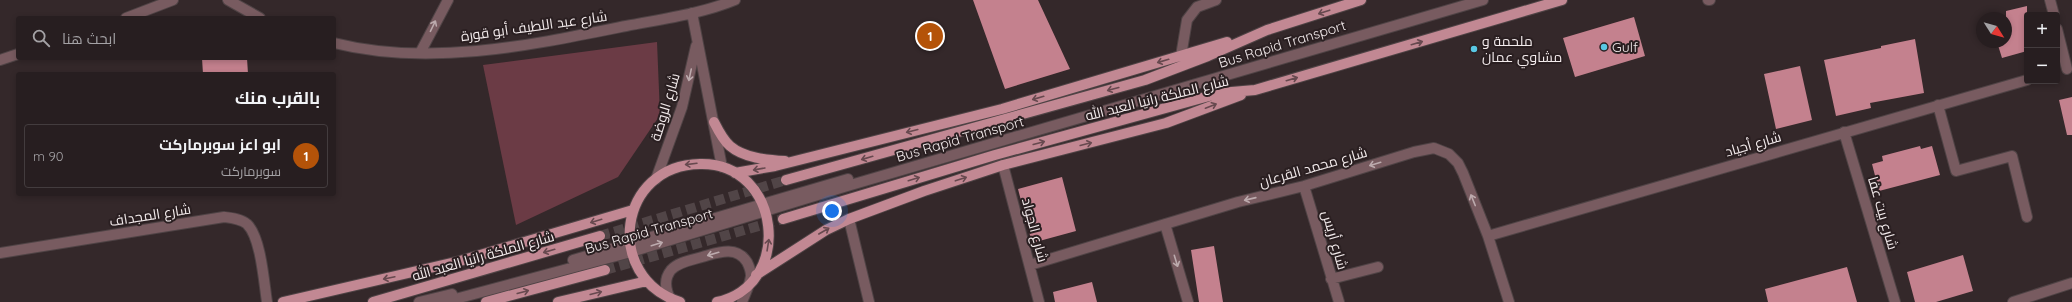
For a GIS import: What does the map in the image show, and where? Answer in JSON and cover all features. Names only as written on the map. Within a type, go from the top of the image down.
[{"type":"main road","name":"شارع الملكة رانيا العبد الله","points":[[786,180],[1145,80],[1208,56],[1267,30],[1361,0]]},
{"type":"main road","name":"شارع الملكة رانيا العبد الله","points":[[783,219],[995,155],[1220,93],[1255,90],[1562,0]]},
{"type":"main road","points":[[735,173],[792,162],[1002,109],[1267,30]]},
{"type":"main road","points":[[756,275],[826,230],[849,219],[924,191],[1003,165],[1166,123],[1255,90]]},
{"type":"main road","points":[[714,122],[730,146],[738,151],[765,160],[792,162]]},
{"type":"main road","points":[[680,302],[671,300],[646,281],[640,272],[630,248],[630,221],[633,210],[642,193],[656,179],[672,170],[689,164],[701,163],[722,167],[735,173],[746,181],[756,192],[765,208],[770,234],[769,245],[762,266],[749,284],[731,297],[717,302]]},
{"type":"main road","points":[[283,302],[460,261],[633,210]]},
{"type":"main road","name":"شارع الملكة رانيا العبد الله","points":[[373,302],[600,236]]},
{"type":"main road","points":[[486,302],[606,270]]},
{"type":"main road","points":[[558,302],[646,281]]},
{"type":"street","points":[[131,16],[173,0]]},
{"type":"street","points":[[228,0],[256,16]]},
{"type":"street","points":[[420,54],[448,0]]},
{"type":"street","name":"شارع عبد اللطيف أبو قورة","points":[[336,43],[361,48],[420,54],[482,50],[558,40],[692,13],[735,0]]},
{"type":"street","points":[[1181,56],[1187,20],[1197,7],[1216,0]]},
{"type":"street","name":"Bus Rapid Transport","points":[[444,302],[765,208],[1458,0]]},
{"type":"street","name":"Bus Rapid Transport","points":[[765,208],[844,187],[1483,0]]},
{"type":"street","points":[[2050,0],[2053,12]]},
{"type":"street","name":"شارع الروضة","points":[[692,13],[722,167]]},
{"type":"street","name":"شارع الروضة","points":[[656,179],[682,107],[697,42]]},
{"type":"street","points":[[2060,44],[2065,69]]},
{"type":"street","points":[[0,60],[16,55]]},
{"type":"street","name":"شارع أجياد","points":[[1488,236],[2024,81]]},
{"type":"street","points":[[1938,105],[1956,171],[2012,156],[2027,217]]},
{"type":"street","name":"شارع بيت عفا","points":[[1844,132],[1895,302]]},
{"type":"street","name":"شارع محمد القرعان","points":[[1030,265],[1238,202],[1304,186],[1414,152],[1427,149],[1440,149],[1449,154],[1458,163],[1488,236],[1509,302]]},
{"type":"street","name":"شارع الجواد","points":[[1003,165],[1039,302]]},
{"type":"street","name":"شارع أريس","points":[[1304,186],[1339,302]]},
{"type":"street","name":"شارع المجداف","points":[[0,253],[224,217],[236,219],[246,223],[253,231],[257,242],[267,302]]},
{"type":"street","points":[[849,219],[869,302]]},
{"type":"street","points":[[1165,224],[1188,302]]},
{"type":"street","name":"Bus Rapid Transport","points":[[419,302],[630,248]]},
{"type":"street","points":[[671,300],[666,292],[666,285],[671,271],[683,262],[724,251],[732,251],[746,260],[751,276],[742,302]]},
{"type":"street","points":[[1331,279],[1378,267]]},
{"type":"street","points":[[2017,301],[2072,283]]},
{"type":"shaded area","points":[[657,42],[660,115],[618,177],[516,225],[483,65]]},
{"type":"building","points":[[973,0],[1038,0],[1070,69],[1005,89]]},
{"type":"building","points":[[2027,6],[2027,12],[2024,12],[2024,52],[2002,58],[1999,48],[2012,48],[2012,12],[2006,11]]},
{"type":"building","name":"Gulf","points":[[1634,17],[1645,56],[1575,77],[1563,38]]},
{"type":"building","points":[[1915,39],[1924,93],[1870,103],[1871,108],[1836,116],[1824,60]]},
{"type":"building","points":[[202,60],[247,60],[248,72],[203,72]]},
{"type":"building","points":[[1800,66],[1812,120],[1776,129],[1764,74]]},
{"type":"building","points":[[2072,97],[2072,135],[2067,135],[2059,100]]},
{"type":"building","points":[[1920,146],[1921,149],[1932,146],[1940,175],[1879,191],[1872,164],[1883,161],[1882,156]]},
{"type":"building","points":[[1062,177],[1076,231],[1032,243],[1018,189]]},
{"type":"building","points":[[1214,246],[1223,302],[1199,302],[1191,250]]},
{"type":"building","points":[[1963,255],[1973,291],[1936,302],[1915,302],[1907,272]]},
{"type":"building","points":[[1847,267],[1857,302],[1768,302],[1765,289]]},
{"type":"building","points":[[1092,282],[1097,302],[1055,302],[1053,292]]},
{"type":"tunnel","points":[[600,236],[786,180]]},
{"type":"tunnel","points":[[605,270],[783,219]]},
{"type":"place","name":"ابو اعز سوبرماركت","points":[[930,36]]},
{"type":"place","name":"Gulf","points":[[1604,47]]},
{"type":"place","name":"ملحمة و مشاوي عمان","points":[[1474,49]]}]
